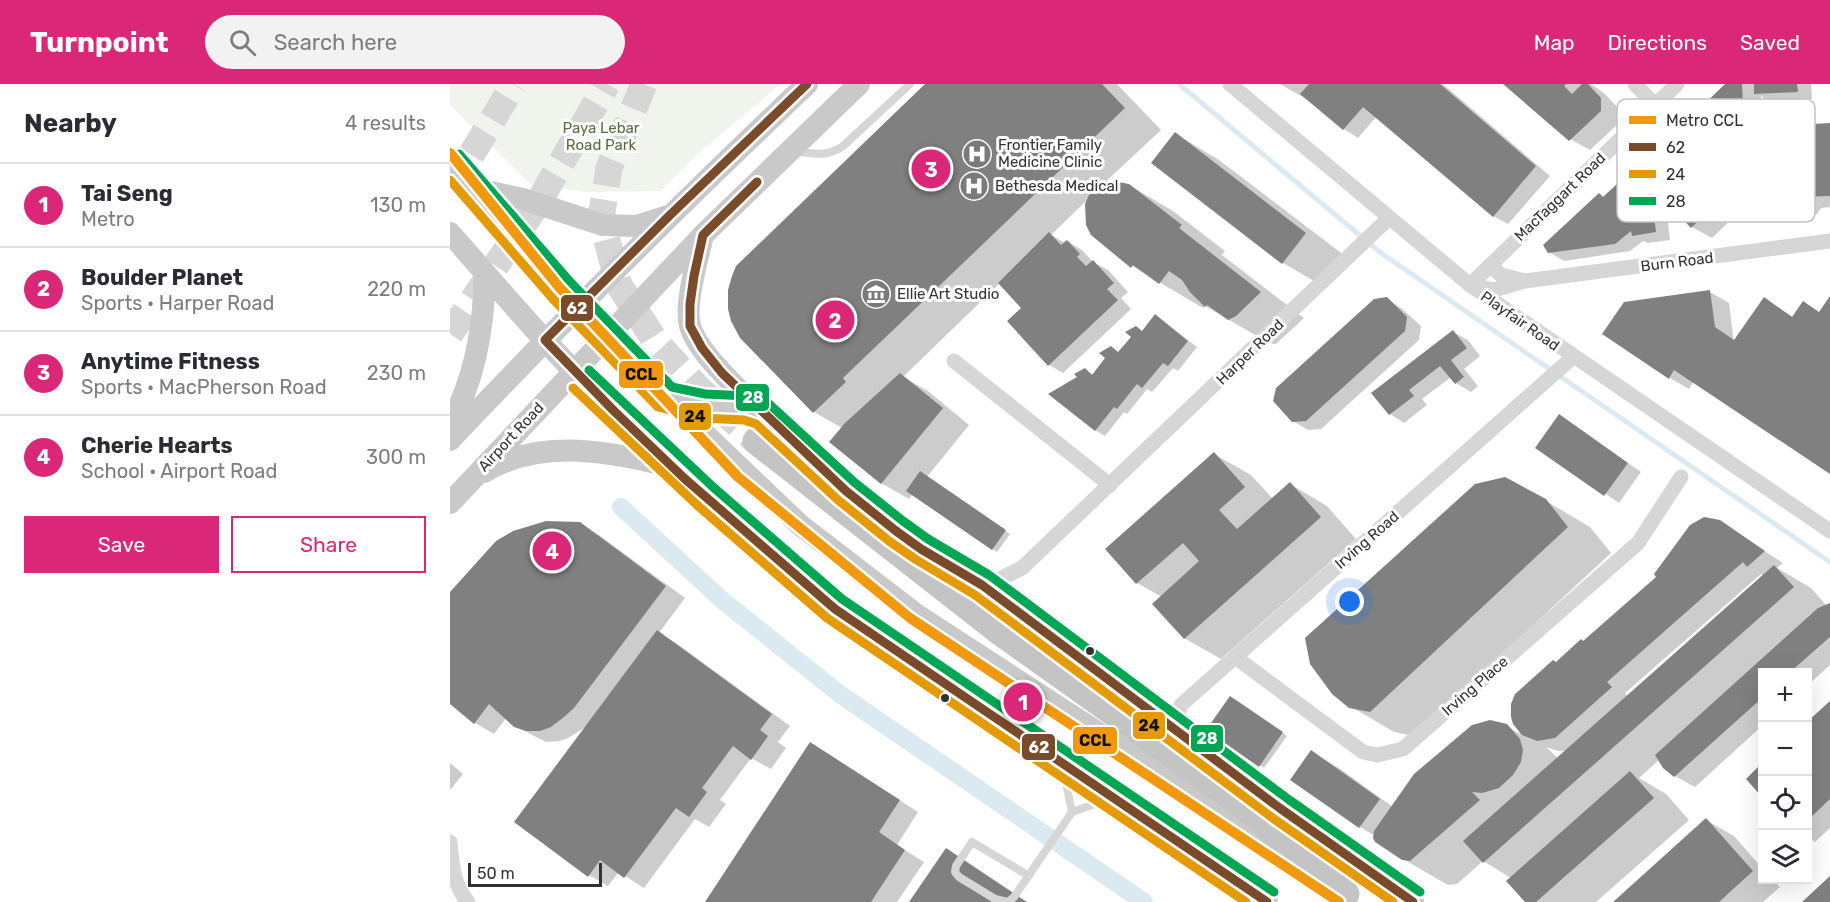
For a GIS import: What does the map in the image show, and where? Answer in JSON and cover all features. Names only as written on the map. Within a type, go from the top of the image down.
[{"type":"highway","points":[[756,441],[999,632],[1244,806],[1352,898]]},
{"type":"main road","points":[[450,440],[545,340],[669,216],[807,84]]},
{"type":"main road","name":"Airport Road","points":[[450,503],[703,235],[859,84]]},
{"type":"main road","points":[[450,162],[606,339],[800,525],[917,615],[1352,898]]},
{"type":"main road","points":[[473,188],[523,199],[603,225],[637,226],[669,216]]},
{"type":"main road","points":[[450,233],[574,371],[674,468],[770,555],[835,609],[1267,902]]},
{"type":"main road","points":[[703,235],[694,276],[690,326],[702,348],[722,373],[762,413],[846,491],[896,531],[921,549],[982,585],[1281,809],[1413,902]]},
{"type":"main road","points":[[450,424],[460,406],[480,341],[485,307],[485,273]]},
{"type":"main road","points":[[666,398],[703,406],[746,408],[762,413]]},
{"type":"main road","points":[[470,481],[496,465],[525,454],[555,450],[602,452],[674,468]]},
{"type":"street","name":"Playfair Road","points":[[1230,84],[1389,218],[1567,363],[1830,531]]},
{"type":"street","points":[[1635,84],[1649,99]]},
{"type":"street","name":"MacTaggart Road","points":[[1661,99],[1677,84]]},
{"type":"street","name":"MacTaggart Road","points":[[1470,285],[1617,142]]},
{"type":"street","name":"Harper Road","points":[[982,585],[1022,568],[1389,218]]},
{"type":"street","name":"Burn Road","points":[[1470,285],[1494,290],[1524,281],[1830,241]]},
{"type":"street","name":"Burn Road","points":[[1490,265],[1501,275],[1524,281]]},
{"type":"street","points":[[954,361],[1110,485]]},
{"type":"street","name":"Irving Road","points":[[1177,732],[1176,722],[1181,705],[1567,363]]},
{"type":"street","name":"Irving Place","points":[[1235,657],[1363,752],[1377,755],[1403,748],[1638,543],[1681,477]]},
{"type":"street","points":[[450,842],[452,869],[462,895],[468,902]]},
{"type":"lane","points":[[789,151],[817,155],[830,154],[842,147],[910,84]]},
{"type":"lane","points":[[1061,762],[1072,812]]},
{"type":"lane","points":[[1031,874],[972,842],[956,866],[955,872],[959,877],[1001,901],[1008,902],[1031,874],[1072,812],[1114,797]]},
{"type":"green space","name":"Paya Lebar Road Park","points":[[450,84],[781,84],[702,150],[661,191],[586,192],[530,184],[450,105]]},
{"type":"building","points":[[925,84],[1102,84],[1125,108],[843,378],[846,382],[813,413],[740,338],[731,321],[728,309],[728,290],[732,276],[736,266]]},
{"type":"building","points":[[1309,84],[1440,84],[1536,166],[1493,217],[1363,107],[1343,130],[1300,94]]},
{"type":"building","points":[[1503,84],[1566,84],[1564,86],[1572,94],[1582,84],[1588,84],[1601,98],[1601,111],[1569,141]]},
{"type":"building","points":[[1725,84],[1742,84],[1743,99],[1709,99]]},
{"type":"building","points":[[1754,84],[1797,84],[1798,92],[1754,94]]},
{"type":"building","points":[[1830,123],[1830,196],[1815,197],[1815,124]]},
{"type":"building","points":[[1175,132],[1306,233],[1282,264],[1151,163]]},
{"type":"building","points":[[1113,181],[1129,184],[1182,225],[1179,228],[1261,292],[1236,316],[1228,320],[1207,305],[1205,307],[1182,280],[1169,271],[1159,284],[1133,265],[1131,268],[1091,235],[1086,225],[1085,204],[1089,195],[1099,186]]},
{"type":"building","points":[[1617,184],[1617,222],[1655,222],[1656,232],[1632,236],[1631,231],[1615,244],[1548,253],[1543,245],[1599,193],[1603,197]]},
{"type":"building","points":[[1685,222],[1697,222],[1691,228]]},
{"type":"building","points":[[1049,232],[1061,245],[1067,240],[1080,254],[1077,257],[1086,266],[1093,260],[1114,283],[1107,289],[1118,300],[1048,366],[1007,321],[1021,308],[998,283]]},
{"type":"building","points":[[1710,290],[1715,327],[1734,340],[1764,297],[1792,317],[1803,301],[1819,312],[1830,296],[1830,474],[1674,370],[1669,379],[1602,334],[1624,302]]},
{"type":"building","points":[[1387,297],[1407,317],[1405,331],[1306,421],[1292,422],[1273,401],[1276,388],[1374,299]]},
{"type":"building","points":[[1155,314],[1188,341],[1168,366],[1163,363],[1142,388],[1137,384],[1117,409],[1114,407],[1095,431],[1048,394],[1077,377],[1074,374],[1085,368],[1092,375],[1105,358],[1099,353],[1111,346],[1118,352],[1131,337],[1125,332],[1136,326],[1142,331]]},
{"type":"building","points":[[1453,330],[1467,348],[1451,360],[1464,377],[1455,384],[1440,366],[1409,390],[1414,396],[1389,415],[1371,393]]},
{"type":"building","points":[[900,373],[943,408],[881,484],[829,442],[845,423]]},
{"type":"building","points":[[1559,414],[1628,463],[1604,496],[1535,448]]},
{"type":"building","points":[[1214,452],[1245,487],[1219,510],[1237,529],[1290,482],[1321,517],[1184,639],[1152,604],[1199,561],[1183,543],[1136,584],[1105,549]]},
{"type":"building","points":[[920,471],[1006,530],[992,550],[906,491]]},
{"type":"building","points":[[1505,477],[1546,499],[1568,527],[1370,712],[1349,708],[1332,694],[1310,664],[1305,638],[1475,484]]},
{"type":"building","points":[[1704,517],[1720,520],[1765,551],[1747,567],[1743,562],[1607,682],[1612,687],[1555,738],[1537,741],[1522,735],[1513,724],[1511,717],[1511,704],[1515,694],[1553,660],[1556,662],[1581,639],[1583,641],[1656,577],[1654,574],[1690,525]]},
{"type":"building","points":[[546,521],[580,522],[666,586],[574,708],[551,727],[540,731],[526,731],[514,727],[489,704],[474,724],[450,704],[450,592],[496,541],[513,531]]},
{"type":"building","points":[[1774,565],[1794,587],[1483,863],[1463,841]]},
{"type":"building","points":[[1830,603],[1830,637],[1795,668],[1758,668],[1758,702],[1674,777],[1663,768],[1655,755],[1818,608]]},
{"type":"building","points":[[657,630],[772,714],[760,730],[768,736],[751,760],[733,746],[702,788],[707,792],[689,817],[676,808],[624,878],[600,860],[588,877],[514,822]]},
{"type":"building","points":[[1230,696],[1283,732],[1259,767],[1206,730]]},
{"type":"building","points":[[1830,701],[1830,799],[1812,816],[1812,722],[1812,717]]},
{"type":"building","points":[[1490,720],[1507,724],[1520,739],[1523,750],[1521,762],[1513,775],[1499,788],[1482,793],[1472,792],[1480,800],[1410,861],[1402,860],[1375,842],[1374,831],[1414,774],[1472,725]]},
{"type":"building","points":[[810,742],[900,800],[879,832],[905,850],[871,902],[705,902]]},
{"type":"building","points":[[1311,750],[1380,799],[1359,828],[1290,780]]},
{"type":"building","points":[[1758,767],[1758,792],[1746,779]]},
{"type":"building","points":[[1630,771],[1654,798],[1536,902],[1525,902],[1506,881]]},
{"type":"building","points":[[1706,818],[1753,871],[1719,902],[1613,902]]},
{"type":"building","points":[[946,848],[1027,902],[909,902]]},
{"type":"building","points":[[1830,876],[1830,902],[1802,902]]},
{"type":"waterway","points":[[1179,84],[1381,253],[1830,562]]},
{"type":"waterway","points":[[621,507],[722,600],[841,695],[1144,902]]},
{"type":"tunnel","points":[[450,190],[514,84]]},
{"type":"tunnel","points":[[450,334],[538,203],[607,84]]},
{"type":"tunnel","points":[[644,84],[609,168],[601,218],[619,285],[656,342],[698,388],[756,441]]},
{"type":"metro line","name":"CCL","points":[[450,153],[559,287],[738,477],[910,618],[1339,902]]},
{"type":"transit line","name":"62","points":[[807,84],[669,216],[545,340],[685,479],[835,609],[1267,902]]},
{"type":"transit line","name":"28","points":[[459,154],[571,283],[672,387],[705,394],[748,396],[768,403],[854,482],[903,521],[928,539],[989,575],[1288,799],[1420,892]]},
{"type":"transit line","name":"24","points":[[450,180],[553,299],[658,407],[701,418],[744,420],[756,424],[838,500],[889,541],[975,595],[1274,819],[1393,902]]},
{"type":"transit line","name":"62","points":[[757,182],[703,235],[694,276],[690,326],[702,348],[722,373],[846,491],[896,531],[921,549],[982,585],[1281,809],[1413,902]]},
{"type":"transit line","name":"28","points":[[589,370],[713,487],[842,599],[1274,892]]},
{"type":"transit line","name":"24","points":[[573,388],[697,505],[827,618],[1246,902]]},
{"type":"place","name":"Frontier Family Medicine Clinic","points":[[977,154]]},
{"type":"place","name":"Anytime Fitness","points":[[931,169]]},
{"type":"place","name":"Bethesda Medical","points":[[974,186]]},
{"type":"place","name":"Ellie Art Studio","points":[[876,294]]},
{"type":"place","name":"Boulder Planet","points":[[835,320]]},
{"type":"place","name":"Cherie Hearts","points":[[552,551]]},
{"type":"place","name":"Tai Seng","points":[[1023,702]]}]
